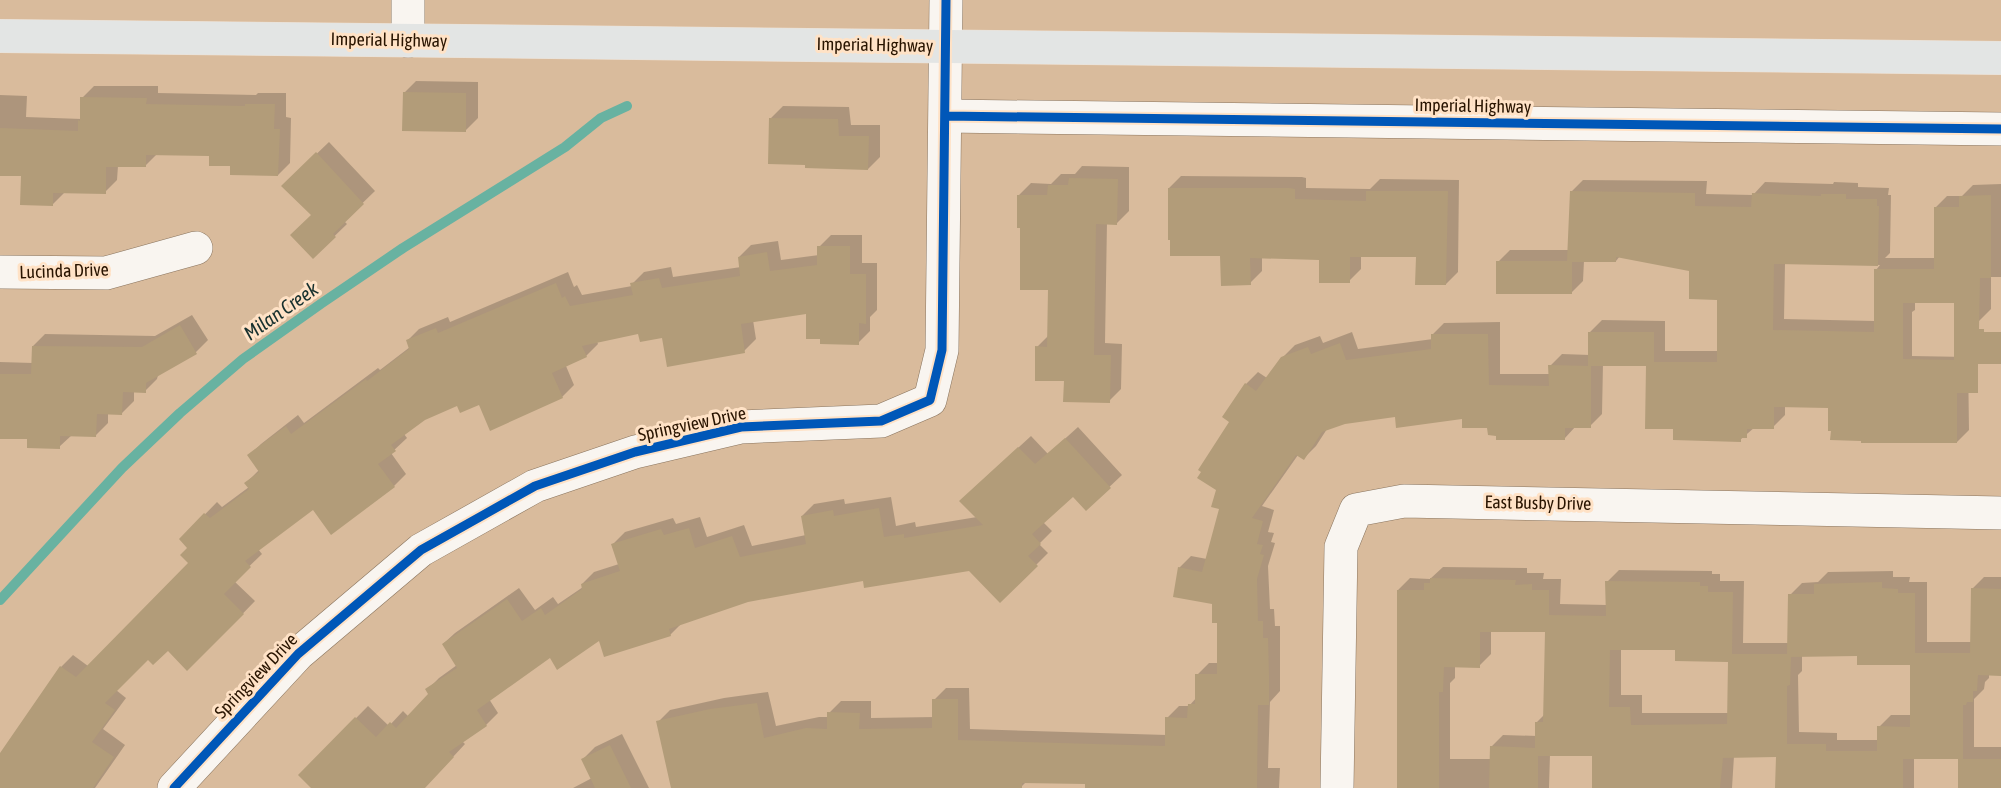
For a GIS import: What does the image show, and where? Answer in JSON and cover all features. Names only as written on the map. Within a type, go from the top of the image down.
[{"type":"main road","name":"Imperial Highway","points":[[0,36],[2001,58]]},
{"type":"street","points":[[408,0],[408,41]]},
{"type":"street","name":"Springview Drive","points":[[174,788],[298,654],[422,549],[536,486],[635,452],[741,427],[881,421],[930,400],[942,350],[946,0]]},
{"type":"street","name":"Imperial Highway","points":[[945,116],[2001,129]]},
{"type":"street","name":"Lucinda Drive","points":[[0,272],[106,273],[196,248]]},
{"type":"street","name":"East Busby Drive","points":[[1337,788],[1341,547],[1356,510],[1404,501],[2001,513]]},
{"type":"building","points":[[403,92],[466,93],[466,132],[402,131]]},
{"type":"building","points":[[80,97],[147,98],[146,104],[245,106],[245,104],[275,104],[274,129],[280,129],[278,176],[230,175],[230,166],[209,166],[209,156],[146,155],[146,167],[106,167],[106,194],[53,193],[53,206],[20,205],[21,176],[0,176],[0,128],[78,131]]},
{"type":"building","points":[[769,118],[838,119],[839,136],[869,136],[868,170],[768,164]]},
{"type":"building","points":[[316,152],[364,204],[333,234],[336,237],[313,259],[290,235],[311,215],[281,186]]},
{"type":"building","points":[[1069,178],[1118,179],[1117,225],[1096,224],[1094,355],[1111,355],[1110,403],[1063,402],[1064,381],[1035,381],[1035,346],[1047,347],[1048,290],[1020,290],[1020,228],[1017,228],[1017,195],[1047,195],[1048,185],[1068,185]]},
{"type":"building","points":[[1168,188],[1289,188],[1295,189],[1295,199],[1366,201],[1366,191],[1448,191],[1446,285],[1415,285],[1416,257],[1350,257],[1350,283],[1319,283],[1319,260],[1250,258],[1251,285],[1221,286],[1220,256],[1170,256]]},
{"type":"building","points":[[1570,191],[1695,193],[1695,206],[1751,207],[1752,193],[1821,196],[1821,194],[1846,194],[1846,199],[1877,199],[1877,206],[1879,206],[1878,266],[1774,264],[1773,330],[1874,332],[1874,269],[1934,269],[1934,207],[1959,207],[1959,196],[1991,195],[1991,278],[1980,278],[1979,329],[1984,329],[1984,332],[2001,332],[2001,364],[1978,364],[1978,393],[1957,393],[1957,443],[1861,443],[1861,441],[1830,440],[1828,408],[1774,407],[1774,429],[1747,429],[1747,438],[1741,438],[1741,442],[1673,440],[1673,429],[1645,429],[1646,366],[1588,366],[1588,332],[1654,332],[1654,362],[1717,362],[1717,300],[1689,299],[1689,271],[1616,257],[1616,262],[1572,262],[1572,294],[1496,294],[1496,261],[1567,261]],"holes":[[[1903,303],[1954,303],[1954,360],[1903,359]]]},
{"type":"building","points":[[817,246],[850,246],[850,274],[866,274],[866,324],[859,323],[859,345],[820,344],[820,339],[806,339],[806,314],[741,324],[745,353],[667,367],[662,338],[640,342],[638,334],[582,346],[587,357],[552,373],[563,398],[490,431],[479,405],[460,413],[457,406],[425,420],[391,445],[396,451],[378,464],[395,487],[331,535],[313,510],[245,561],[251,567],[224,594],[244,614],[187,671],[168,651],[153,665],[148,660],[105,703],[115,710],[92,742],[114,757],[93,788],[0,788],[0,753],[60,666],[76,677],[188,563],[180,555],[187,548],[179,539],[204,513],[210,518],[249,489],[244,483],[259,472],[247,455],[286,426],[291,434],[366,379],[367,381],[409,349],[406,340],[436,328],[438,333],[556,283],[562,298],[565,296],[570,306],[633,295],[630,283],[659,278],[662,288],[740,276],[738,257],[767,252],[770,271],[817,265]]},
{"type":"building","points":[[180,325],[197,354],[146,383],[146,393],[123,392],[122,415],[97,414],[96,437],[60,436],[60,449],[27,448],[27,439],[0,439],[0,374],[31,374],[32,346],[142,347]]},
{"type":"building","points":[[1431,334],[1488,334],[1489,385],[1549,386],[1548,365],[1591,366],[1591,428],[1565,428],[1565,440],[1496,440],[1496,436],[1488,435],[1487,428],[1462,428],[1462,419],[1396,428],[1395,417],[1345,424],[1322,432],[1304,460],[1296,455],[1252,518],[1263,521],[1257,544],[1263,545],[1260,554],[1264,555],[1257,579],[1258,621],[1263,621],[1263,638],[1268,638],[1269,675],[1269,705],[1258,705],[1257,788],[1085,788],[1085,784],[1022,783],[1022,788],[671,788],[656,721],[710,709],[757,703],[764,738],[806,728],[827,729],[827,712],[860,713],[859,729],[932,728],[932,699],[958,699],[958,740],[1165,746],[1165,717],[1187,718],[1188,704],[1195,704],[1195,674],[1217,674],[1217,623],[1212,623],[1212,604],[1173,597],[1178,567],[1202,572],[1219,509],[1211,507],[1216,490],[1197,478],[1201,472],[1198,470],[1229,422],[1222,417],[1245,383],[1256,391],[1281,357],[1308,347],[1311,354],[1340,343],[1346,360],[1431,349]]},
{"type":"building","points":[[1065,438],[1111,488],[1086,511],[1073,497],[1032,534],[1041,544],[1028,556],[1038,566],[1000,603],[969,571],[864,588],[863,581],[748,602],[669,629],[671,636],[604,657],[599,641],[557,670],[550,658],[477,710],[487,726],[449,752],[454,757],[425,788],[311,788],[298,775],[355,717],[376,737],[390,722],[396,728],[428,694],[425,689],[457,668],[442,644],[507,599],[522,621],[541,608],[545,615],[582,589],[581,584],[620,571],[611,544],[661,529],[664,535],[689,528],[695,548],[732,536],[740,557],[806,544],[801,516],[833,510],[834,516],[879,508],[884,537],[904,534],[904,538],[983,525],[959,501],[1018,447],[1035,464]]},
{"type":"building","points":[[1430,578],[1516,580],[1515,585],[1532,584],[1532,590],[1549,590],[1549,615],[1606,616],[1605,581],[1700,582],[1700,586],[1708,586],[1708,592],[1733,592],[1732,654],[1787,654],[1788,594],[1814,594],[1814,584],[1882,582],[1882,588],[1898,589],[1898,593],[1915,593],[1915,653],[1970,653],[1971,588],[2001,589],[2001,676],[1978,675],[1977,691],[1973,691],[1973,702],[1963,705],[1963,759],[2001,759],[2001,788],[1958,788],[1958,759],[1903,759],[1903,788],[1775,788],[1776,757],[1723,758],[1720,788],[1592,788],[1592,756],[1538,756],[1538,788],[1489,788],[1490,746],[1535,748],[1535,722],[1543,722],[1545,632],[1480,632],[1480,668],[1444,667],[1443,692],[1439,692],[1439,788],[1397,788],[1397,590],[1424,590],[1424,583],[1430,583]],"holes":[[[1610,650],[1675,650],[1675,661],[1728,662],[1727,724],[1631,725],[1630,707],[1609,707]],[[1857,656],[1857,665],[1910,665],[1910,727],[1877,726],[1877,751],[1826,751],[1826,744],[1787,744],[1787,686],[1790,685],[1791,657]]]},
{"type":"building","points":[[610,745],[631,788],[595,788],[581,759]]},
{"type":"waterway","name":"Milan Creek","points":[[0,600],[122,468],[180,413],[243,359],[403,248],[565,147],[601,118],[627,106]]},
{"type":"cycle path","points":[[174,788],[298,654],[421,550],[535,486],[635,452],[741,427],[881,421],[930,400],[942,350],[946,0]]},
{"type":"cycle path","points":[[945,116],[2001,129]]}]
